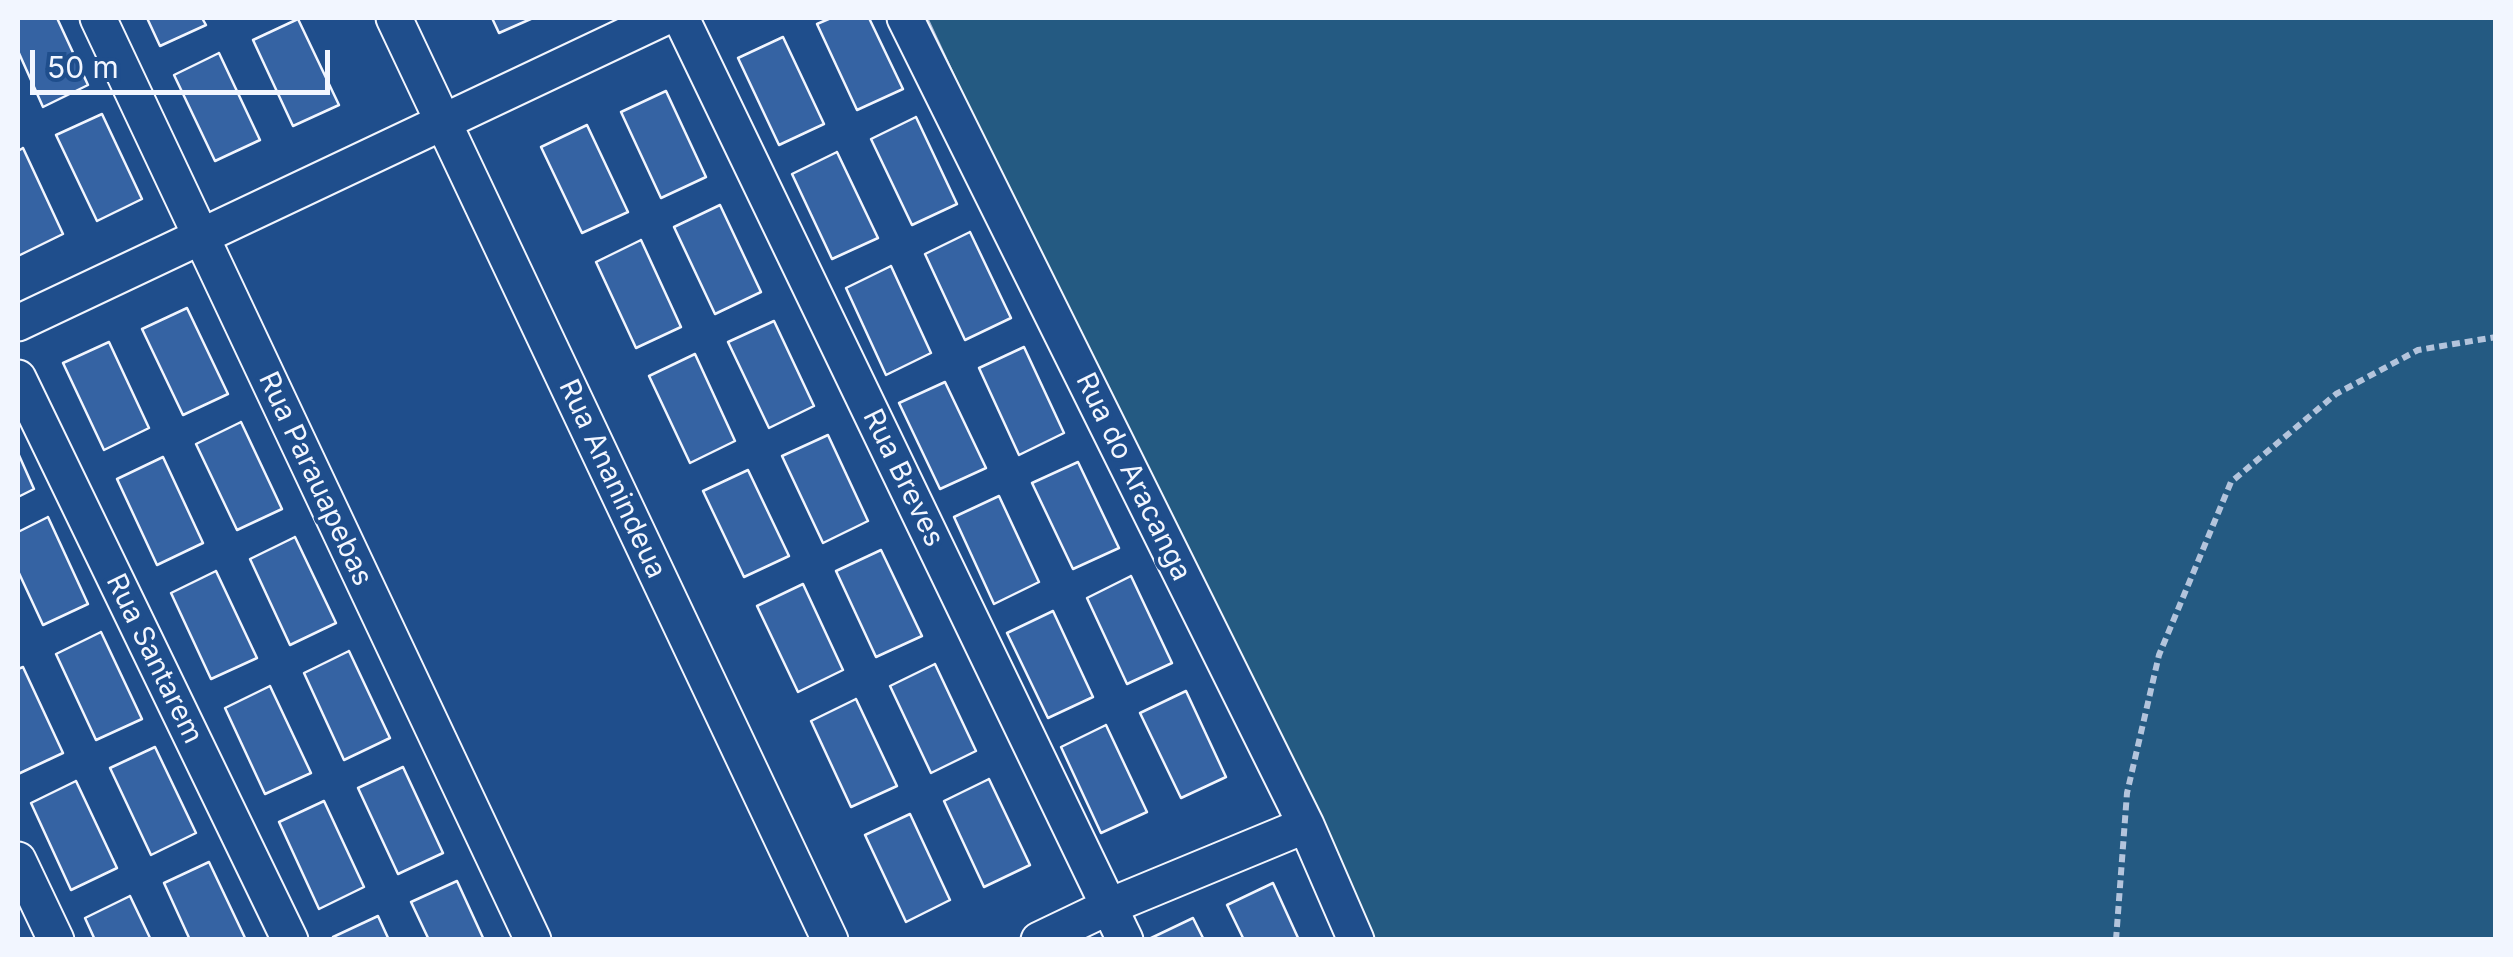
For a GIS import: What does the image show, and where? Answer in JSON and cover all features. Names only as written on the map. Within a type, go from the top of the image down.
[{"type":"street","name":"Rua Parauapebas","points":[[98,18],[533,940]]},
{"type":"street","name":"Rua Ananindeua","points":[[394,18],[830,940]]},
{"type":"street","points":[[18,323],[663,18]]},
{"type":"street","name":"Rua Breves","points":[[681,18],[1125,940]]},
{"type":"street","name":"Rua do Aracanga","points":[[905,18],[1306,825],[1356,940]]},
{"type":"street","name":"Rua Santarem","points":[[18,378],[290,940]]},
{"type":"street","points":[[1039,940],[1110,906],[1306,825]]},
{"type":"street","points":[[18,860],[56,940]]},
{"type":"path","points":[[2116,940],[2127,793],[2159,655],[2230,482],[2336,394],[2418,350],[2496,337]]},
{"type":"shaded area","points":[[927,18],[2495,18],[2495,939],[1356,939]]},
{"type":"building","points":[[18,18],[57,18],[88,85],[43,107],[18,51]]},
{"type":"building","points":[[147,18],[202,18],[206,25],[160,46]]},
{"type":"building","points":[[492,18],[533,18],[499,33]]},
{"type":"building","points":[[831,18],[869,18],[903,89],[857,110],[817,24]]},
{"type":"building","points":[[298,19],[339,105],[293,126],[253,40]]},
{"type":"building","points":[[783,37],[824,124],[779,145],[738,58]]},
{"type":"building","points":[[219,53],[260,140],[215,161],[174,75]]},
{"type":"building","points":[[666,91],[706,177],[661,198],[621,112]]},
{"type":"building","points":[[102,114],[142,199],[97,221],[56,135]]},
{"type":"building","points":[[916,117],[957,204],[912,225],[871,139]]},
{"type":"building","points":[[587,125],[628,212],[582,233],[541,147]]},
{"type":"building","points":[[23,148],[63,234],[18,256],[18,151]]},
{"type":"building","points":[[837,152],[878,238],[832,259],[792,174]]},
{"type":"building","points":[[720,205],[761,292],[715,314],[674,227]]},
{"type":"building","points":[[970,232],[1011,318],[965,340],[925,254]]},
{"type":"building","points":[[641,240],[681,327],[636,348],[596,262]]},
{"type":"building","points":[[891,266],[931,353],[886,375],[846,288]]},
{"type":"building","points":[[187,308],[228,394],[183,415],[142,329]]},
{"type":"building","points":[[774,321],[814,406],[769,428],[728,342]]},
{"type":"building","points":[[109,342],[149,428],[104,450],[63,363]]},
{"type":"building","points":[[1024,347],[1064,433],[1019,455],[979,368]]},
{"type":"building","points":[[695,354],[735,441],[690,463],[649,376]]},
{"type":"building","points":[[945,382],[986,468],[940,489],[899,403]]},
{"type":"building","points":[[241,422],[282,509],[237,530],[196,444]]},
{"type":"building","points":[[828,435],[868,521],[823,543],[782,456]]},
{"type":"building","points":[[18,453],[34,489],[18,497]]},
{"type":"building","points":[[163,457],[203,543],[157,565],[117,479]]},
{"type":"building","points":[[1078,462],[1119,548],[1073,569],[1032,483]]},
{"type":"building","points":[[748,470],[789,556],[744,577],[703,491]]},
{"type":"building","points":[[999,496],[1039,582],[994,604],[954,517]]},
{"type":"building","points":[[48,517],[88,604],[43,625],[18,571],[18,532]]},
{"type":"building","points":[[295,537],[336,623],[290,645],[250,559]]},
{"type":"building","points":[[881,550],[922,636],[876,657],[836,571]]},
{"type":"building","points":[[216,571],[257,658],[211,679],[171,593]]},
{"type":"building","points":[[1131,576],[1172,663],[1127,684],[1087,598]]},
{"type":"building","points":[[803,584],[843,670],[798,692],[757,606]]},
{"type":"building","points":[[1053,611],[1093,697],[1048,718],[1007,633]]},
{"type":"building","points":[[101,632],[142,719],[96,740],[56,654]]},
{"type":"building","points":[[349,651],[390,738],[344,760],[304,673]]},
{"type":"building","points":[[935,664],[976,751],[931,773],[890,686]]},
{"type":"building","points":[[23,667],[63,753],[18,774],[18,669]]},
{"type":"building","points":[[270,686],[311,773],[265,794],[225,708]]},
{"type":"building","points":[[1186,691],[1226,777],[1181,798],[1140,713]]},
{"type":"building","points":[[856,699],[897,786],[851,807],[811,721]]},
{"type":"building","points":[[1106,725],[1147,812],[1101,833],[1061,747]]},
{"type":"building","points":[[155,747],[196,833],[151,855],[110,768]]},
{"type":"building","points":[[403,767],[443,853],[398,874],[358,788]]},
{"type":"building","points":[[989,779],[1030,865],[984,887],[944,801]]},
{"type":"building","points":[[76,781],[117,868],[71,890],[31,803]]},
{"type":"building","points":[[324,801],[364,887],[319,909],[279,822]]},
{"type":"building","points":[[910,814],[950,900],[906,922],[865,835]]},
{"type":"building","points":[[209,862],[246,940],[190,940],[164,883]]},
{"type":"building","points":[[457,881],[484,940],[429,940],[411,902]]},
{"type":"building","points":[[1273,883],[1299,940],[1244,940],[1227,905]]},
{"type":"building","points":[[130,896],[151,940],[95,940],[85,918]]},
{"type":"building","points":[[378,916],[389,940],[334,940],[333,937]]},
{"type":"building","points":[[1193,918],[1204,940],[1149,940],[1149,939]]}]
